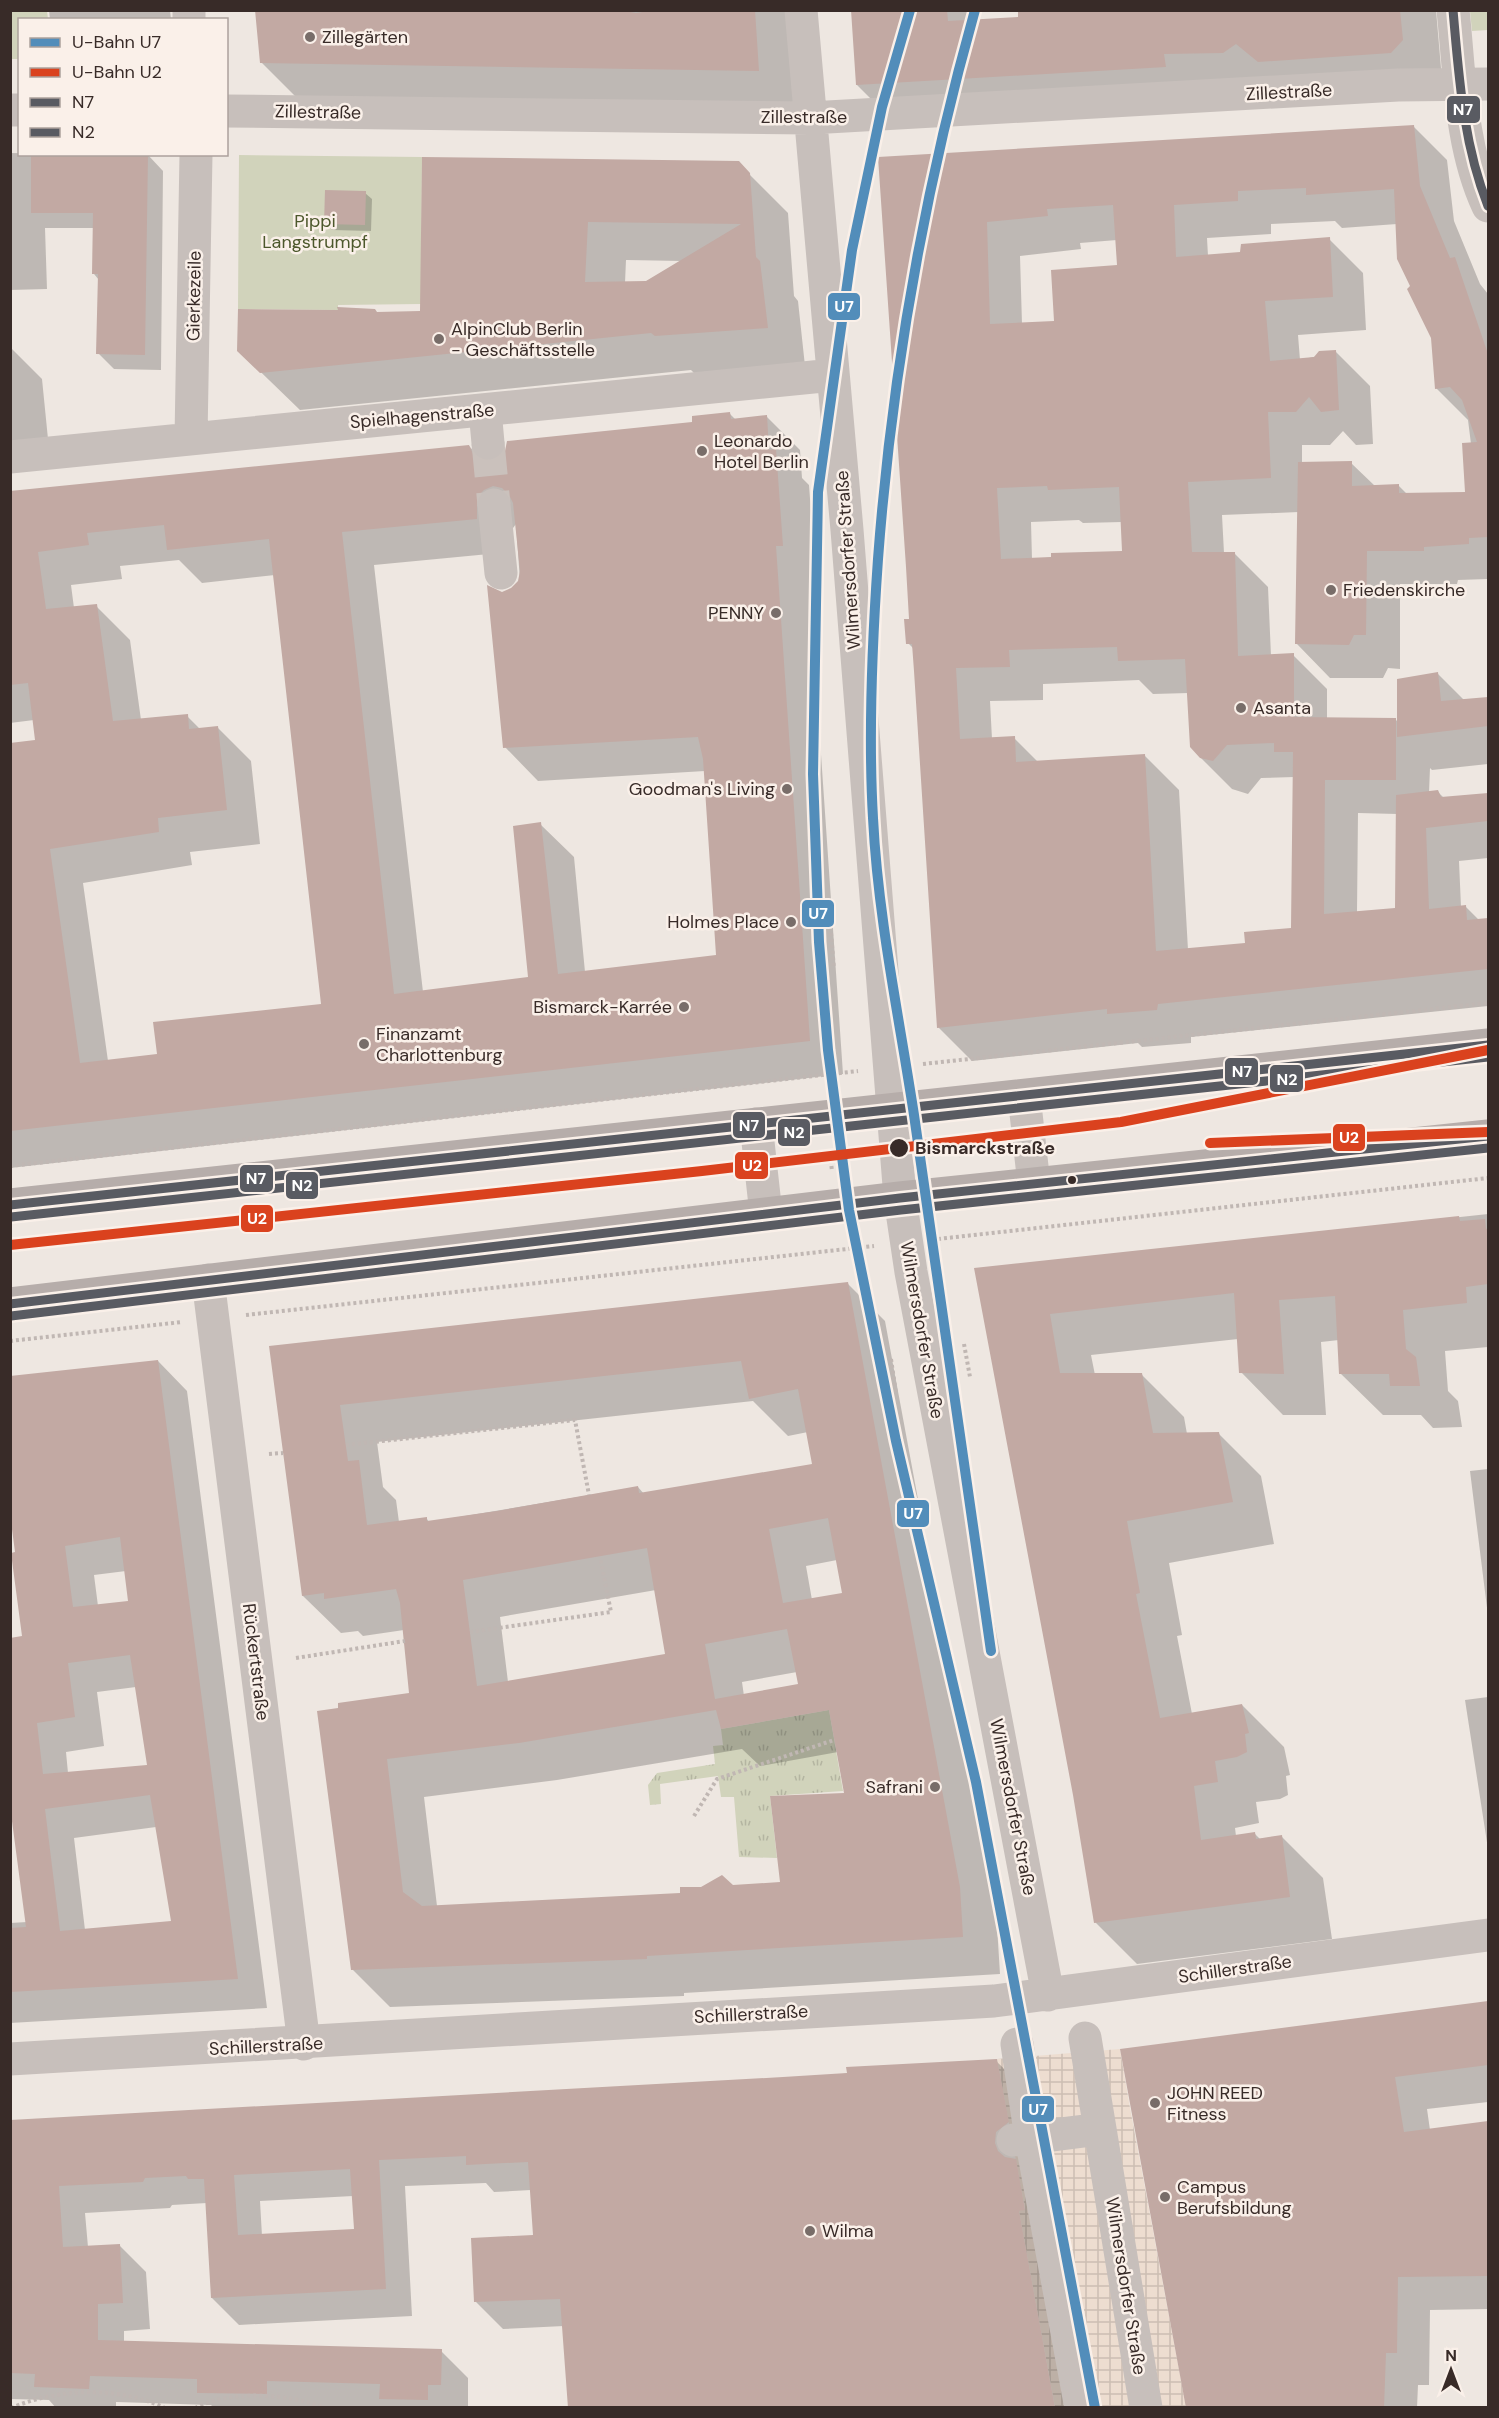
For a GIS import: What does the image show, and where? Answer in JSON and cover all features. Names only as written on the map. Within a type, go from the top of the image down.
[{"type":"main road","points":[[10,1205],[1488,1046]]},
{"type":"main road","points":[[10,1304],[900,1198],[1488,1136]]},
{"type":"street","name":"Wilmersdorfer Straße","points":[[801,10],[900,1198],[911,1272],[1048,1995]]},
{"type":"street","points":[[1454,10],[1475,85],[1467,136],[1481,190],[1488,206]]},
{"type":"street","name":"Zillestraße","points":[[228,111],[810,118],[1398,85],[1475,85]]},
{"type":"street","name":"Gierkezeile","points":[[191,438],[196,156]]},
{"type":"street","name":"Spielhagenstraße","points":[[10,457],[833,375]]},
{"type":"street","points":[[485,410],[488,443]]},
{"type":"street","points":[[494,505],[501,573]]},
{"type":"street","points":[[1024,1096],[1034,1184]]},
{"type":"street","points":[[756,1125],[766,1214]]},
{"type":"street","name":"Rückertstraße","points":[[208,1280],[304,2044]]},
{"type":"street","name":"Schillerstraße","points":[[10,2060],[994,2001],[1488,1935]]},
{"type":"street","name":"Wilmersdorfer Straße","points":[[1085,2038],[1146,2408]]},
{"type":"street","points":[[1017,2044],[1022,2139],[1081,2408]]},
{"type":"street","points":[[1022,2139],[1100,2129]]},
{"type":"path","points":[[831,933],[834,969]]},
{"type":"path","points":[[961,1060],[1488,1003]]},
{"type":"path","points":[[10,1166],[803,1079]]},
{"type":"path","points":[[959,1139],[961,1157]]},
{"type":"path","points":[[830,1154],[832,1171]]},
{"type":"path","points":[[984,1233],[1488,1178]]},
{"type":"path","points":[[265,1313],[833,1251]]},
{"type":"path","points":[[10,1341],[160,1324]]},
{"type":"path","points":[[964,1344],[970,1377]]},
{"type":"path","points":[[891,1359],[896,1393]]},
{"type":"path","points":[[345,1445],[575,1420],[589,1494]]},
{"type":"path","points":[[269,1454],[283,1453]]},
{"type":"path","points":[[470,1632],[611,1612],[600,1557]]},
{"type":"path","points":[[296,1658],[405,1641]]},
{"type":"path","points":[[694,1816],[717,1779],[834,1740]]},
{"type":"path","points":[[11,2408],[58,2393],[141,2397],[165,2408]]},
{"type":"path","points":[[195,2408],[209,2400],[250,2397],[286,2399],[325,2408]]},
{"type":"green space","points":[[11,10],[47,11],[48,18],[18,18],[18,59],[11,59]]},
{"type":"green space","points":[[1470,11],[1488,11],[1488,30],[1472,31]]},
{"type":"green space","name":"Pippi Langstrumpf","points":[[239,155],[422,157],[421,304],[338,305],[338,310],[238,309]]},
{"type":"green space","points":[[829,1710],[843,1791],[770,1796],[777,1858],[739,1857],[734,1797],[721,1797],[718,1776],[660,1784],[661,1804],[650,1805],[648,1785],[657,1773],[715,1764],[713,1746],[723,1745],[721,1729]]},
{"type":"shaded area","points":[[1120,2049],[1186,2407],[1055,2407],[1043,2342],[1019,2211],[1025,2209],[997,2059]]},
{"type":"building","points":[[255,10],[619,10],[636,13],[656,10],[755,10],[759,71],[260,63]]},
{"type":"building","points":[[851,10],[947,10],[948,21],[1018,17],[1018,10],[1400,10],[1403,40],[1391,53],[1258,62],[1236,44],[1223,53],[1164,54],[1166,67],[856,85]]},
{"type":"building","points":[[1414,125],[1420,186],[1450,258],[1455,257],[1488,354],[1488,537],[1469,538],[1469,544],[1424,547],[1424,551],[1367,551],[1366,635],[1354,635],[1349,645],[1295,644],[1298,462],[1352,461],[1352,486],[1399,484],[1399,493],[1465,492],[1462,443],[1477,442],[1462,400],[1450,387],[1435,389],[1431,338],[1407,289],[1410,286],[1397,259],[1394,189],[1306,195],[1306,188],[1238,191],[1238,201],[1174,205],[1176,257],[1240,252],[1241,244],[1330,237],[1333,297],[1265,301],[1270,361],[1314,357],[1319,351],[1336,350],[1339,410],[1321,412],[1309,397],[1296,412],[1268,412],[1271,478],[1188,482],[1192,552],[1235,552],[1238,656],[1294,653],[1294,717],[1396,718],[1396,780],[1325,780],[1324,914],[1395,908],[1396,795],[1438,790],[1441,797],[1488,793],[1488,821],[1426,828],[1429,909],[1466,905],[1467,920],[1488,918],[1488,969],[1158,1004],[1157,1010],[1107,1014],[1107,1009],[937,1028],[912,644],[906,644],[904,619],[909,619],[878,157]],"holes":[[[1113,205],[1117,265],[1051,270],[1054,321],[990,324],[987,222],[1048,216],[1047,209]],[[1047,486],[1048,490],[1119,487],[1122,551],[1051,553],[1051,557],[1001,559],[997,488]],[[1117,647],[1118,661],[1185,659],[1190,747],[1200,758],[1213,761],[1227,745],[1274,743],[1274,752],[1293,752],[1291,928],[1244,932],[1245,943],[1156,951],[1145,754],[1016,762],[1015,736],[960,739],[956,668],[1010,667],[1009,650]]]},
{"type":"building","points":[[31,156],[148,156],[145,355],[96,354],[98,274],[92,274],[93,213],[31,213]]},
{"type":"building","points":[[422,157],[739,161],[750,173],[756,257],[760,261],[768,328],[655,336],[651,333],[260,373],[237,351],[238,309],[338,310],[337,307],[375,309],[377,312],[420,311]],"holes":[[[588,222],[741,224],[646,281],[585,282]]]},
{"type":"building","points":[[325,190],[366,191],[365,225],[324,224]]},
{"type":"building","points":[[730,412],[731,419],[767,415],[769,450],[776,449],[783,546],[776,546],[810,1041],[10,1131],[10,743],[35,740],[28,683],[10,685],[10,491],[469,445],[473,454],[480,460],[490,462],[499,458],[505,451],[507,441],[692,422],[692,416]],"holes":[[[493,486],[502,488],[513,503],[520,571],[518,581],[511,588],[502,592],[487,585],[503,748],[698,737],[703,759],[716,955],[558,974],[541,822],[513,826],[528,977],[394,994],[342,532],[477,519],[477,497],[484,490]],[[164,525],[167,550],[269,539],[321,1004],[153,1022],[157,1054],[80,1063],[50,849],[159,832],[158,818],[227,810],[218,726],[189,729],[188,714],[113,721],[97,604],[46,609],[38,552],[89,545],[87,533]]]},
{"type":"building","points":[[1438,672],[1441,701],[1488,697],[1488,726],[1397,737],[1397,679]]},
{"type":"building","points":[[1459,1216],[1460,1221],[1485,1219],[1486,1229],[1488,1228],[1488,1284],[1466,1287],[1467,1303],[1403,1310],[1406,1349],[1416,1357],[1420,1386],[1390,1386],[1389,1374],[1339,1374],[1335,1296],[1279,1300],[1284,1374],[1239,1373],[1234,1293],[1050,1314],[1060,1373],[1142,1373],[1153,1433],[1219,1432],[1233,1502],[1127,1521],[1140,1593],[1136,1594],[1160,1718],[1242,1704],[1249,1733],[1245,1734],[1247,1752],[1237,1757],[1215,1761],[1218,1782],[1194,1786],[1201,1840],[1255,1832],[1256,1839],[1282,1835],[1290,1897],[1094,1923],[1073,1795],[974,1268]]},
{"type":"building","points":[[848,1282],[960,1887],[963,1937],[647,1956],[647,1959],[351,1970],[317,1711],[338,1708],[338,1703],[409,1693],[400,1603],[396,1589],[324,1599],[324,1593],[302,1596],[269,1346]],"holes":[[[741,1361],[749,1399],[798,1389],[812,1464],[639,1493],[638,1486],[497,1511],[427,1521],[427,1517],[367,1525],[359,1460],[348,1461],[340,1405]],[[828,1518],[842,1593],[783,1603],[769,1529]],[[647,1548],[665,1654],[477,1686],[463,1580]],[[787,1629],[798,1684],[715,1699],[705,1644]],[[716,1710],[721,1729],[829,1710],[844,1793],[770,1796],[780,1882],[733,1885],[722,1875],[701,1887],[680,1887],[680,1893],[422,1906],[403,1892],[387,1759],[519,1743]]]},
{"type":"building","points":[[158,1360],[238,1979],[10,1992],[10,1928],[26,1927],[10,1806],[10,1638],[22,1636],[11,1553],[15,1552],[10,1514],[10,1376]],"holes":[[[120,1537],[128,1601],[73,1607],[65,1546]],[[130,1655],[147,1765],[43,1774],[37,1723],[75,1717],[68,1663]],[[150,1795],[171,1921],[60,1931],[45,1809]]]},
{"type":"building","points":[[1488,2001],[1488,2065],[1395,2077],[1404,2132],[1488,2121],[1488,2276],[1398,2277],[1397,2353],[1386,2353],[1384,2408],[1186,2408],[1120,2049]]},
{"type":"building","points":[[997,2059],[1009,2122],[996,2132],[995,2143],[998,2151],[1005,2157],[1016,2159],[1025,2210],[1019,2211],[1055,2408],[568,2408],[560,2299],[474,2302],[471,2238],[533,2235],[528,2162],[466,2165],[466,2156],[379,2160],[386,2289],[211,2298],[204,2179],[188,2179],[186,2176],[145,2178],[143,2182],[59,2186],[63,2247],[120,2244],[123,2303],[98,2304],[98,2340],[442,2349],[441,2385],[428,2385],[428,2400],[379,2399],[380,2384],[267,2381],[267,2394],[197,2393],[197,2379],[90,2376],[89,2389],[34,2387],[35,2374],[10,2373],[10,2120],[847,2073],[846,2067]],"holes":[[[350,2169],[354,2229],[238,2235],[234,2175]]]},
{"type":"tunnel","points":[[488,443],[494,505]]},
{"type":"metro line","name":"U7","points":[[910,10],[882,107],[852,250],[818,492],[813,774],[819,942],[828,1050],[849,1210],[896,1441],[976,1782],[1095,2408]]},
{"type":"metro line","name":"U7","points":[[975,10],[940,146],[901,351],[878,559],[872,656],[871,753],[879,893],[924,1182],[991,1651]]},
{"type":"metro line","name":"U2","points":[[10,1245],[702,1171],[1121,1122],[1488,1050]]},
{"type":"metro line","name":"U2","points":[[1210,1143],[1488,1132]]},
{"type":"transit line","name":"N7","points":[[1453,10],[1463,110],[1473,158],[1488,206]]},
{"type":"transit line","name":"N7","points":[[10,1205],[1488,1045]]},
{"type":"transit line","name":"N2","points":[[11,1217],[1488,1057]]},
{"type":"transit line","name":"N7","points":[[10,1304],[900,1198],[1488,1136]]},
{"type":"transit line","name":"N2","points":[[11,1316],[901,1210],[1488,1148]]},
{"type":"place","name":"Zillegärten","points":[[310,37]]},
{"type":"place","name":"AlpinClub Berlin - Geschäftsstelle","points":[[439,339]]},
{"type":"place","name":"Leonardo Hotel Berlin","points":[[702,451]]},
{"type":"place","name":"Friedenskirche","points":[[1331,590]]},
{"type":"place","name":"PENNY","points":[[776,613]]},
{"type":"place","name":"Asanta","points":[[1241,708]]},
{"type":"place","name":"Goodman's Living","points":[[787,789]]},
{"type":"place","name":"Holmes Place","points":[[791,922]]},
{"type":"place","name":"Bismarck-Karrée","points":[[684,1007]]},
{"type":"place","name":"Finanzamt Charlottenburg","points":[[364,1044]]},
{"type":"place","name":"Bismarckstraße","points":[[899,1148]]},
{"type":"place","name":"Safrani","points":[[935,1787]]},
{"type":"place","name":"JOHN REED Fitness","points":[[1155,2103]]},
{"type":"place","name":"Campus Berufsbildung","points":[[1165,2197]]},
{"type":"place","name":"Wilma","points":[[810,2231]]}]
